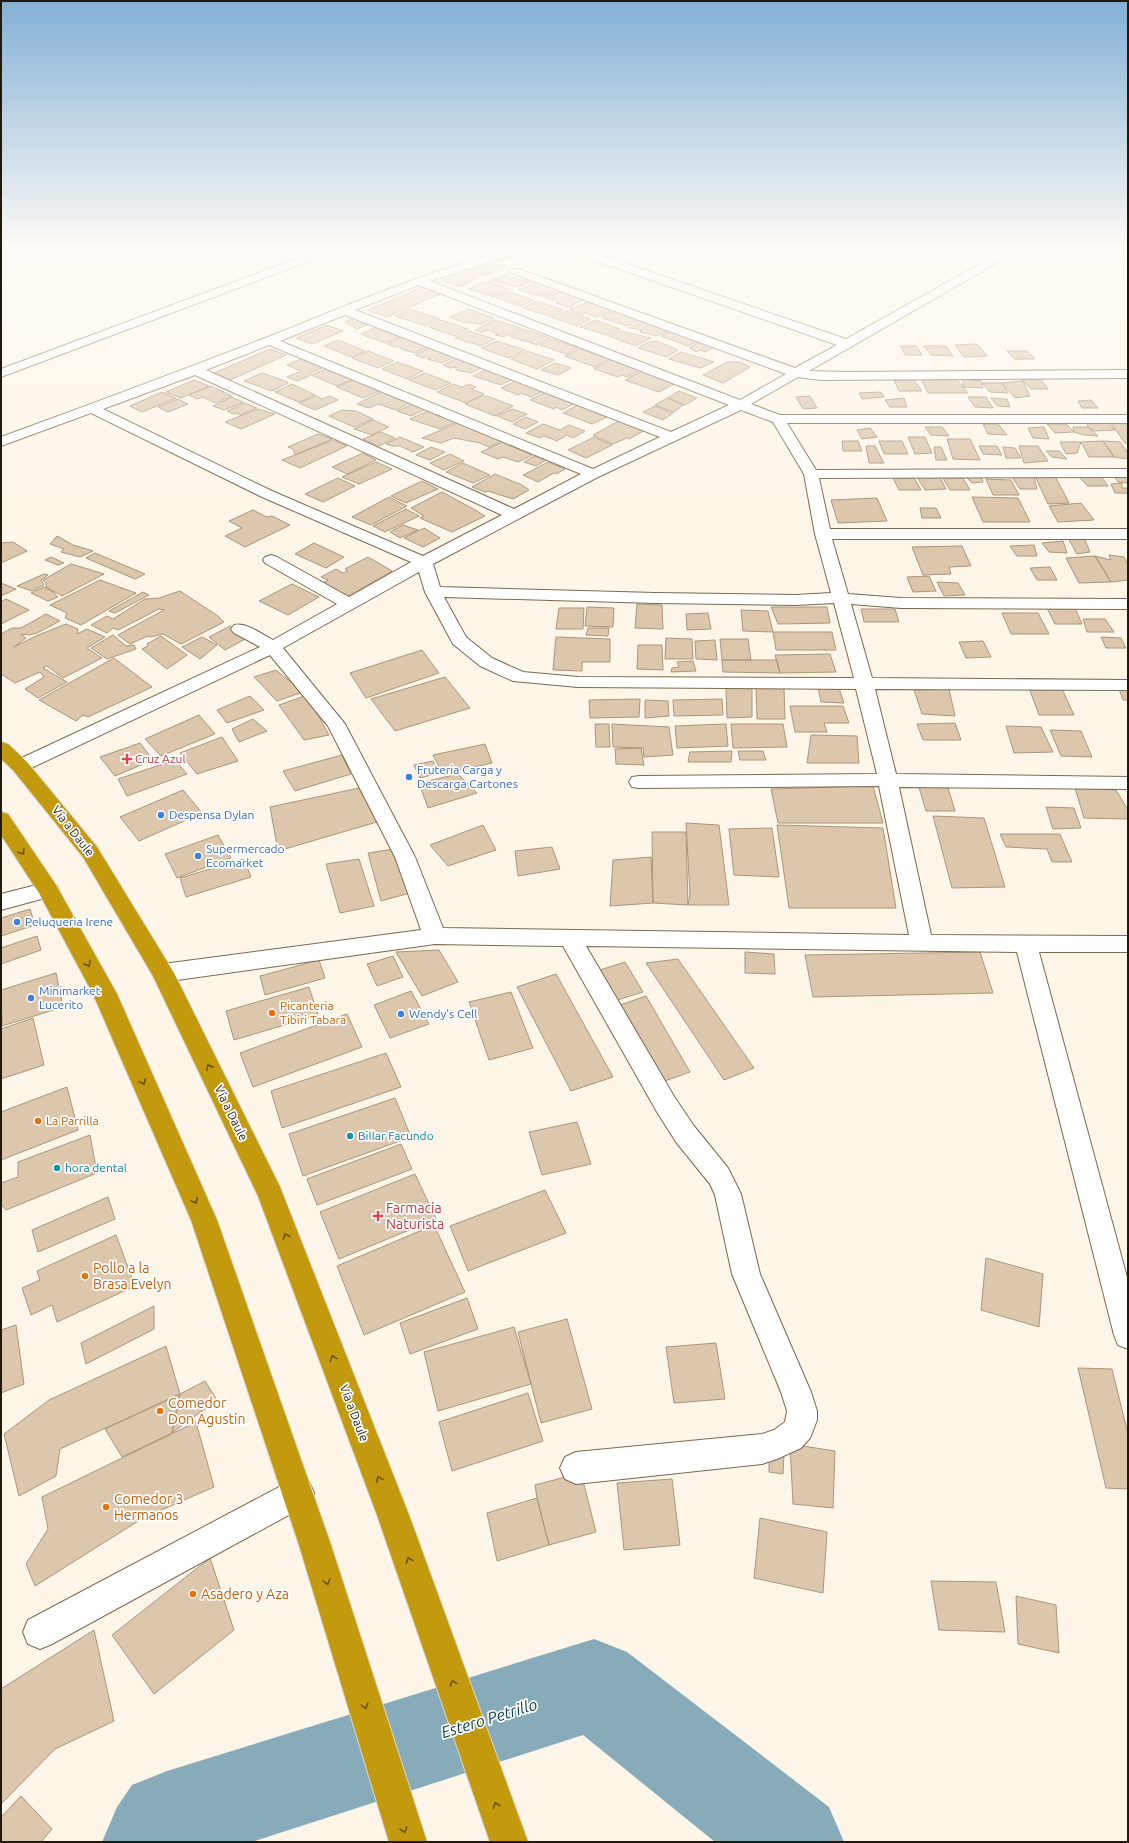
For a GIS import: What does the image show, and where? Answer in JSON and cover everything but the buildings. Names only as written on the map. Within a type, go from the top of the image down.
[{"type":"highway","name":"Vía a Daule","points":[[1,748],[20,766],[90,852],[163,973],[271,1195],[393,1515],[509,1842]]},
{"type":"highway","points":[[1,819],[48,890],[105,994],[204,1220],[298,1493],[408,1842]]},
{"type":"street","points":[[1,372],[111,331]]},
{"type":"street","points":[[1,442],[93,409],[295,331]]},
{"type":"street","points":[[398,331],[672,437]]},
{"type":"street","points":[[548,331],[778,419],[1128,419]]},
{"type":"street","points":[[680,331],[796,373],[820,376],[1128,374]]},
{"type":"street","points":[[809,331],[847,344]]},
{"type":"street","points":[[20,766],[273,648],[424,562],[593,474],[740,405],[870,331]]},
{"type":"street","points":[[270,341],[593,474]]},
{"type":"street","points":[[195,370],[514,515]]},
{"type":"street","points":[[93,409],[267,494],[424,562],[433,592],[459,640],[486,662],[519,677],[578,682],[1128,685]]},
{"type":"street","points":[[778,419],[811,474],[823,534],[864,683],[888,780],[922,943]]},
{"type":"street","points":[[811,474],[1128,473]]},
{"type":"street","points":[[823,534],[1128,534]]},
{"type":"street","points":[[272,560],[349,604]]},
{"type":"street","points":[[433,592],[655,598],[796,600],[841,598],[901,603],[1128,604]]},
{"type":"street","points":[[240,629],[273,648],[336,724],[405,857],[435,936]]},
{"type":"street","points":[[639,782],[888,780],[1128,783]]},
{"type":"street","points":[[1,902],[48,890]]},
{"type":"street","points":[[163,973],[435,936],[570,939],[1128,944]]},
{"type":"street","points":[[570,939],[666,1105],[685,1134],[719,1176],[728,1194],[746,1274],[796,1392],[802,1411],[799,1428],[787,1440],[762,1449],[576,1468]]},
{"type":"street","points":[[1026,944],[1128,1335]]},
{"type":"street","points":[[40,1632],[298,1493]]},
{"type":"waterway","name":"Estero Petrillo","points":[[152,1842],[167,1820],[594,1685],[794,1842]]},
{"type":"place","name":"Cruz Azul","points":[[127,759]]},
{"type":"place","name":"Fruteria Carga y Descarga Cartones","points":[[409,777]]},
{"type":"place","name":"Despensa Dylan","points":[[161,815]]},
{"type":"place","name":"Supermercado Ecomarket","points":[[198,856]]},
{"type":"place","name":"Peluqueria Irene","points":[[17,922]]},
{"type":"place","name":"Minimarket Lucerito","points":[[31,998]]},
{"type":"place","name":"Picanteria Tibiri Tabara","points":[[272,1013]]},
{"type":"place","name":"Wendy's Cell","points":[[401,1014]]},
{"type":"place","name":"La Parrilla","points":[[38,1121]]},
{"type":"place","name":"Billar Facundo","points":[[350,1136]]},
{"type":"place","name":"hora dental","points":[[57,1168]]},
{"type":"place","name":"Farmacia Naturista","points":[[378,1216]]},
{"type":"place","name":"Pollo a la Brasa Evelyn","points":[[85,1276]]},
{"type":"place","name":"Comedor Don Agustin","points":[[160,1411]]},
{"type":"place","name":"Comedor 3 Hermanos","points":[[106,1507]]},
{"type":"place","name":"Asadero y Aza","points":[[193,1594]]}]
